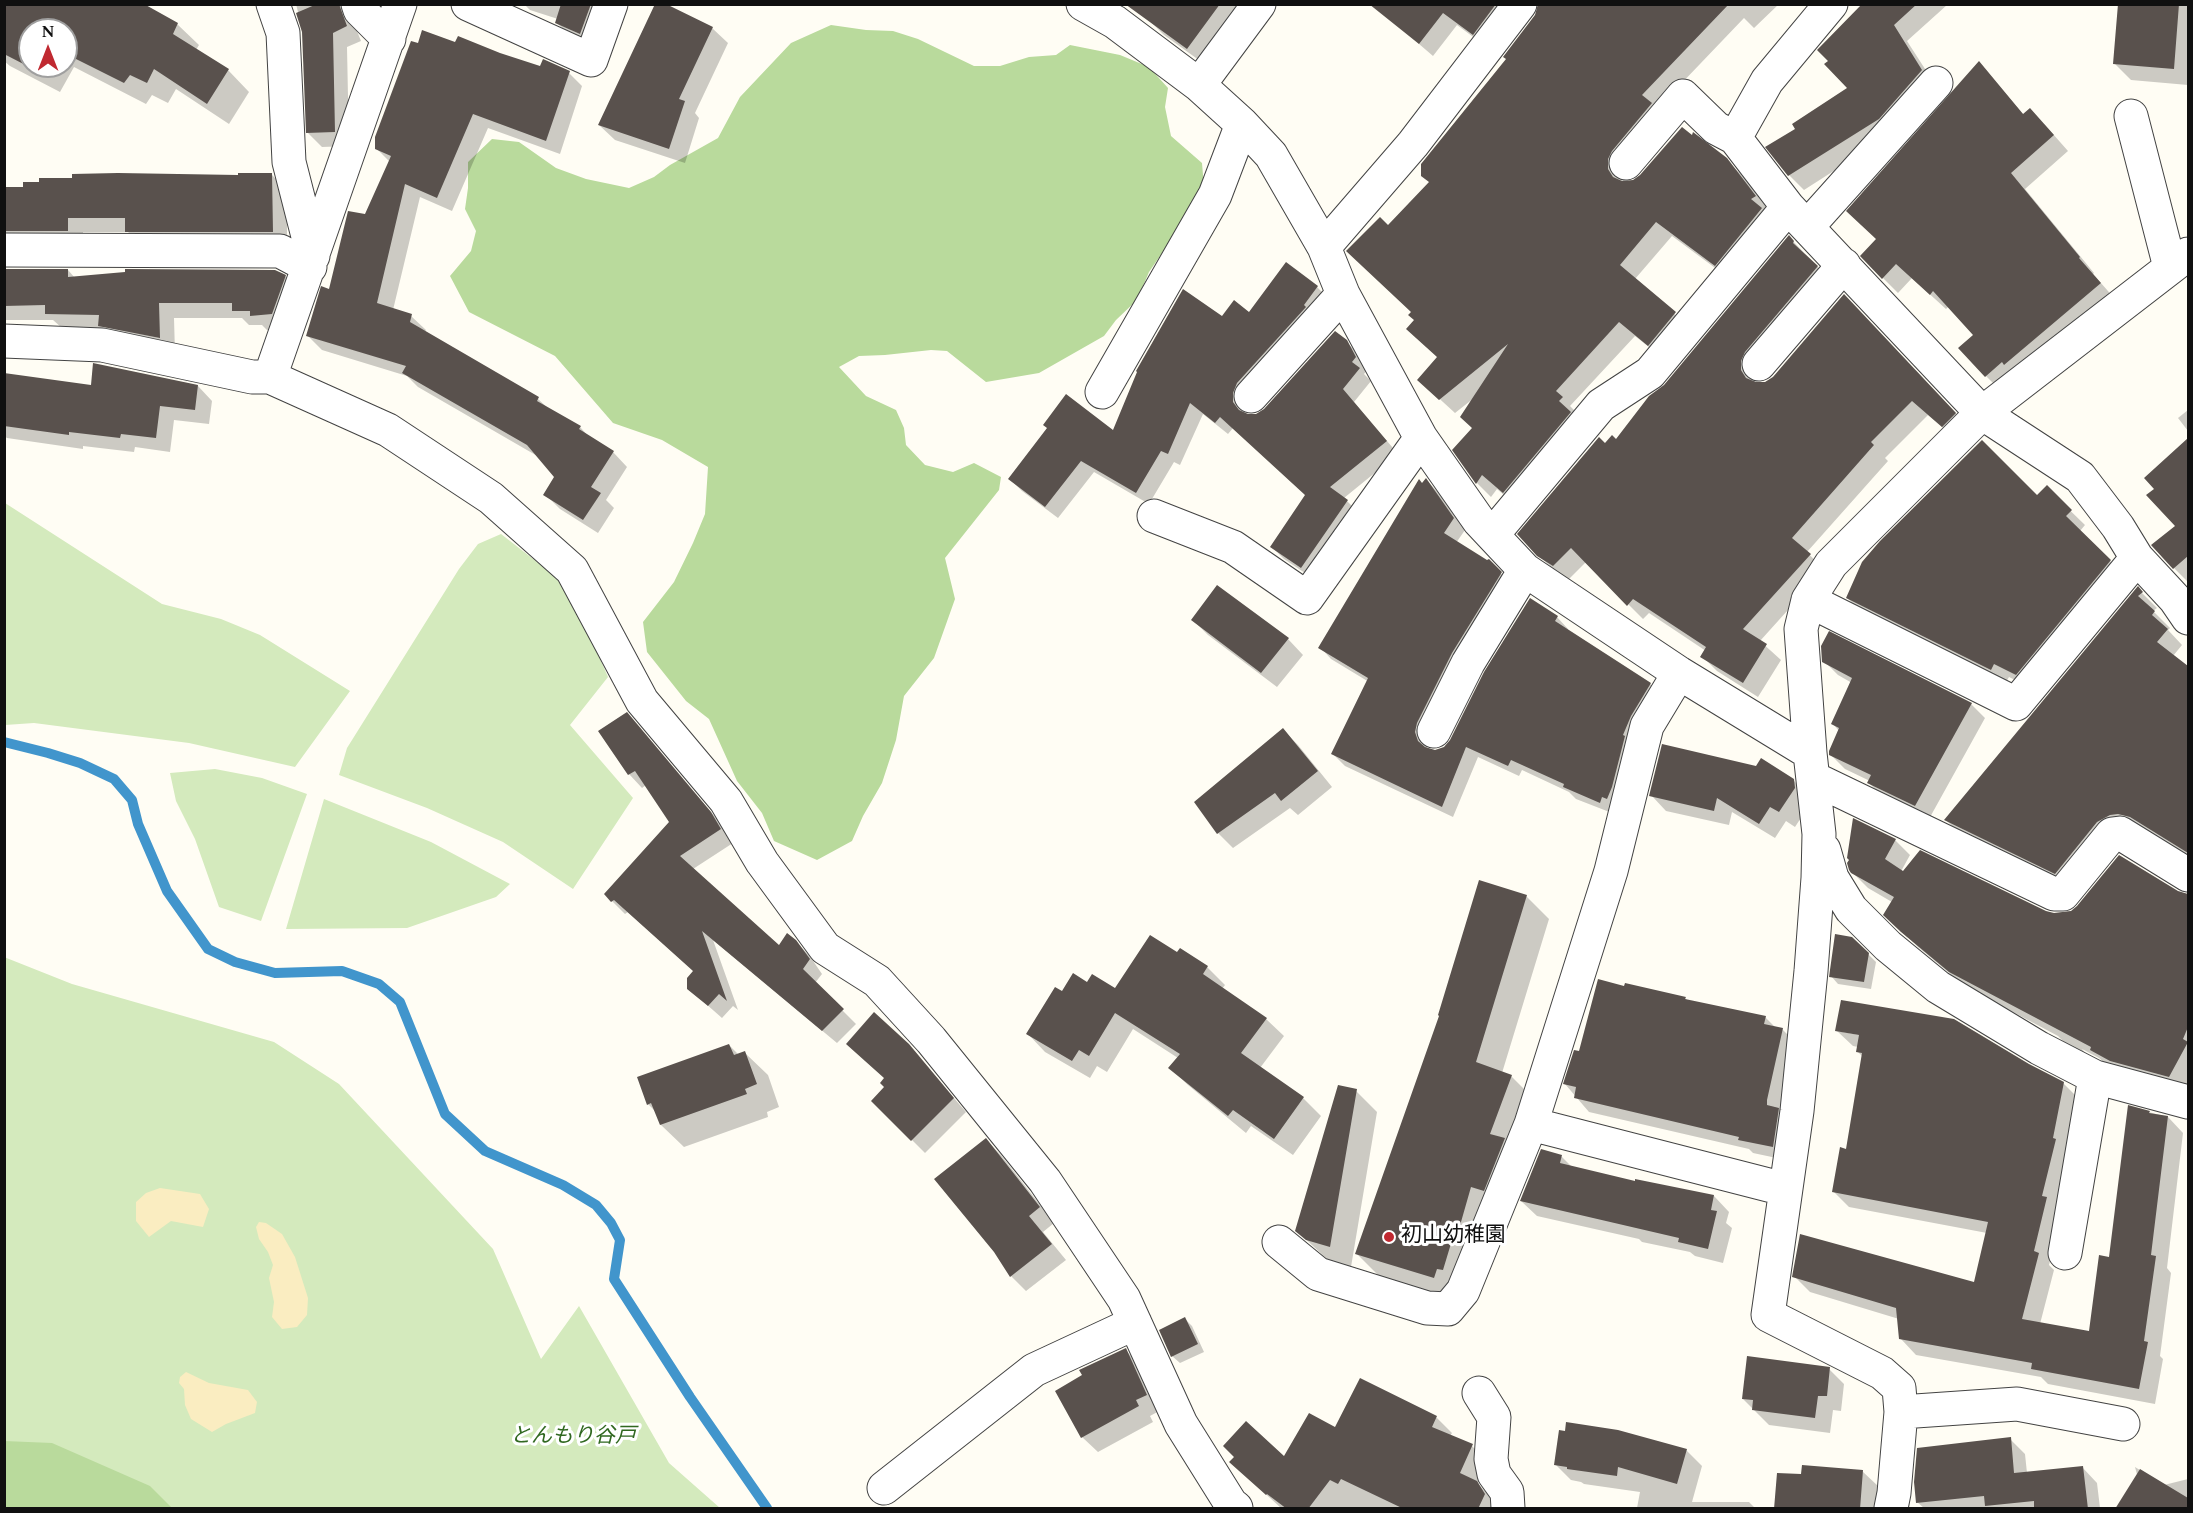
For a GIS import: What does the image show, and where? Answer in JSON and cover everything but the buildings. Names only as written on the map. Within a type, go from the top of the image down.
[{"type":"street","points":[[273,4],[283,33],[289,162],[311,261]]},
{"type":"street","points":[[358,4],[360,10],[389,39]]},
{"type":"street","points":[[270,377],[400,4]]},
{"type":"street","points":[[468,4],[591,60],[611,4]]},
{"type":"street","points":[[1083,4],[1118,13],[1242,124],[1271,155],[1324,246],[1343,294],[1421,438],[1479,521],[1525,570],[1679,672],[1811,765],[2054,894],[2063,894],[2112,834],[2120,833],[2188,875]]},
{"type":"street","points":[[1198,85],[1259,4]]},
{"type":"street","points":[[1324,246],[1413,144],[1520,4]]},
{"type":"street","points":[[1735,138],[1767,81],[1831,4]]},
{"type":"street","points":[[1492,534],[1601,405],[1650,373],[1798,217],[1936,83]]},
{"type":"street","points":[[1626,163],[1683,96],[1716,128],[1735,138],[1798,217],[1982,413],[2080,477],[2138,558],[2184,601]]},
{"type":"street","points":[[2132,116],[2182,262],[1982,413],[1830,564],[1808,600],[1801,628],[1811,765],[1819,834],[1832,878],[1851,909],[1888,946],[1938,987],[2039,1048],[2095,1077],[2188,1102]]},
{"type":"street","points":[[1102,392],[1215,195],[1242,124]]},
{"type":"street","points":[[4,250],[280,251],[311,261]]},
{"type":"street","points":[[1759,364],[1844,265]]},
{"type":"street","points":[[1251,396],[1343,294]]},
{"type":"street","points":[[4,340],[102,345],[252,377],[270,377],[388,430],[491,498],[572,570],[642,701],[726,801],[762,862],[825,948],[877,981],[930,1040],[1045,1181],[1124,1299],[1181,1424],[1230,1504],[1236,1509]]},
{"type":"street","points":[[1154,516],[1233,547],[1307,598],[1421,438]]},
{"type":"street","points":[[1808,600],[2016,704],[2138,558]]},
{"type":"street","points":[[1434,731],[1468,663],[1525,570]]},
{"type":"street","points":[[1279,1242],[1318,1274],[1427,1308],[1448,1309],[1463,1291],[1530,1124],[1611,871],[1647,726],[1679,672]]},
{"type":"street","points":[[1819,834],[1811,971],[1797,1111],[1784,1189],[1768,1315],[1882,1373],[1899,1388],[1901,1412],[1891,1509]]},
{"type":"street","points":[[2065,1253],[2095,1077]]},
{"type":"street","points":[[1530,1124],[1784,1189]]},
{"type":"street","points":[[884,1488],[1034,1370],[1135,1323]]},
{"type":"street","points":[[1479,1392],[1494,1417],[1491,1459],[1494,1474],[1507,1491],[1508,1509]]},
{"type":"street","points":[[1901,1412],[2017,1404],[2123,1424]]},
{"type":"green space","points":[[831,25],[893,31],[918,39],[974,66],[1000,66],[1029,57],[1056,55],[1070,45],[1120,55],[1149,67],[1168,88],[1165,107],[1171,136],[1202,163],[1204,187],[1149,272],[1137,300],[1116,320],[1104,336],[1039,373],[986,382],[947,351],[931,350],[859,356],[839,367],[866,396],[896,410],[904,428],[906,445],[925,465],[953,472],[974,463],[1001,477],[999,490],[945,558],[955,599],[934,658],[904,696],[896,740],[882,783],[852,841],[817,860],[774,841],[762,813],[737,781],[709,719],[686,701],[647,652],[643,622],[674,582],[693,543],[705,514],[708,467],[662,440],[613,423],[555,356],[469,312],[450,276],[471,251],[476,231],[465,209],[468,162],[492,139],[519,142],[556,168],[586,179],[629,188],[654,177],[670,165],[718,138],[740,97],[791,43]]},
{"type":"green space","points":[[5,503],[162,604],[221,619],[260,635],[350,691],[295,767],[189,743],[34,723],[5,725]]},
{"type":"green space","points":[[501,534],[568,586],[608,677],[570,725],[633,798],[573,889],[503,842],[427,808],[339,775],[347,748],[459,569],[478,544]]},
{"type":"green space","points":[[215,769],[262,778],[307,794],[261,921],[219,907],[195,839],[176,801],[170,773]]},
{"type":"green space","points":[[324,799],[431,842],[510,884],[496,897],[407,928],[286,929]]},
{"type":"green space","name":"とんもり谷戸","points":[[4,957],[72,984],[274,1042],[339,1084],[493,1249],[541,1359],[579,1306],[669,1463],[720,1508],[5,1508]]},
{"type":"green space","points":[[4,1441],[52,1443],[150,1486],[172,1508],[5,1508]]},
{"type":"sand","points":[[160,1188],[200,1194],[209,1209],[203,1227],[171,1221],[149,1237],[136,1221],[136,1202],[146,1193]]},
{"type":"sand","points":[[259,1222],[266,1223],[282,1234],[295,1257],[308,1298],[307,1315],[297,1327],[282,1329],[272,1317],[274,1302],[269,1278],[273,1265],[259,1239],[256,1227]]},
{"type":"sand","points":[[186,1372],[209,1383],[248,1390],[257,1402],[255,1413],[212,1432],[191,1419],[185,1405],[184,1389],[179,1383],[180,1377]]},
{"type":"waterway","points":[[4,742],[80,763],[114,779],[132,800],[138,824],[167,891],[208,949],[235,962],[275,973],[342,971],[379,984],[400,1002],[445,1114],[485,1151],[563,1185],[596,1205],[611,1223],[620,1240],[614,1279],[690,1397],[767,1508]]},
{"type":"place","name":"初山幼稚園","points":[[1389,1237]]}]
